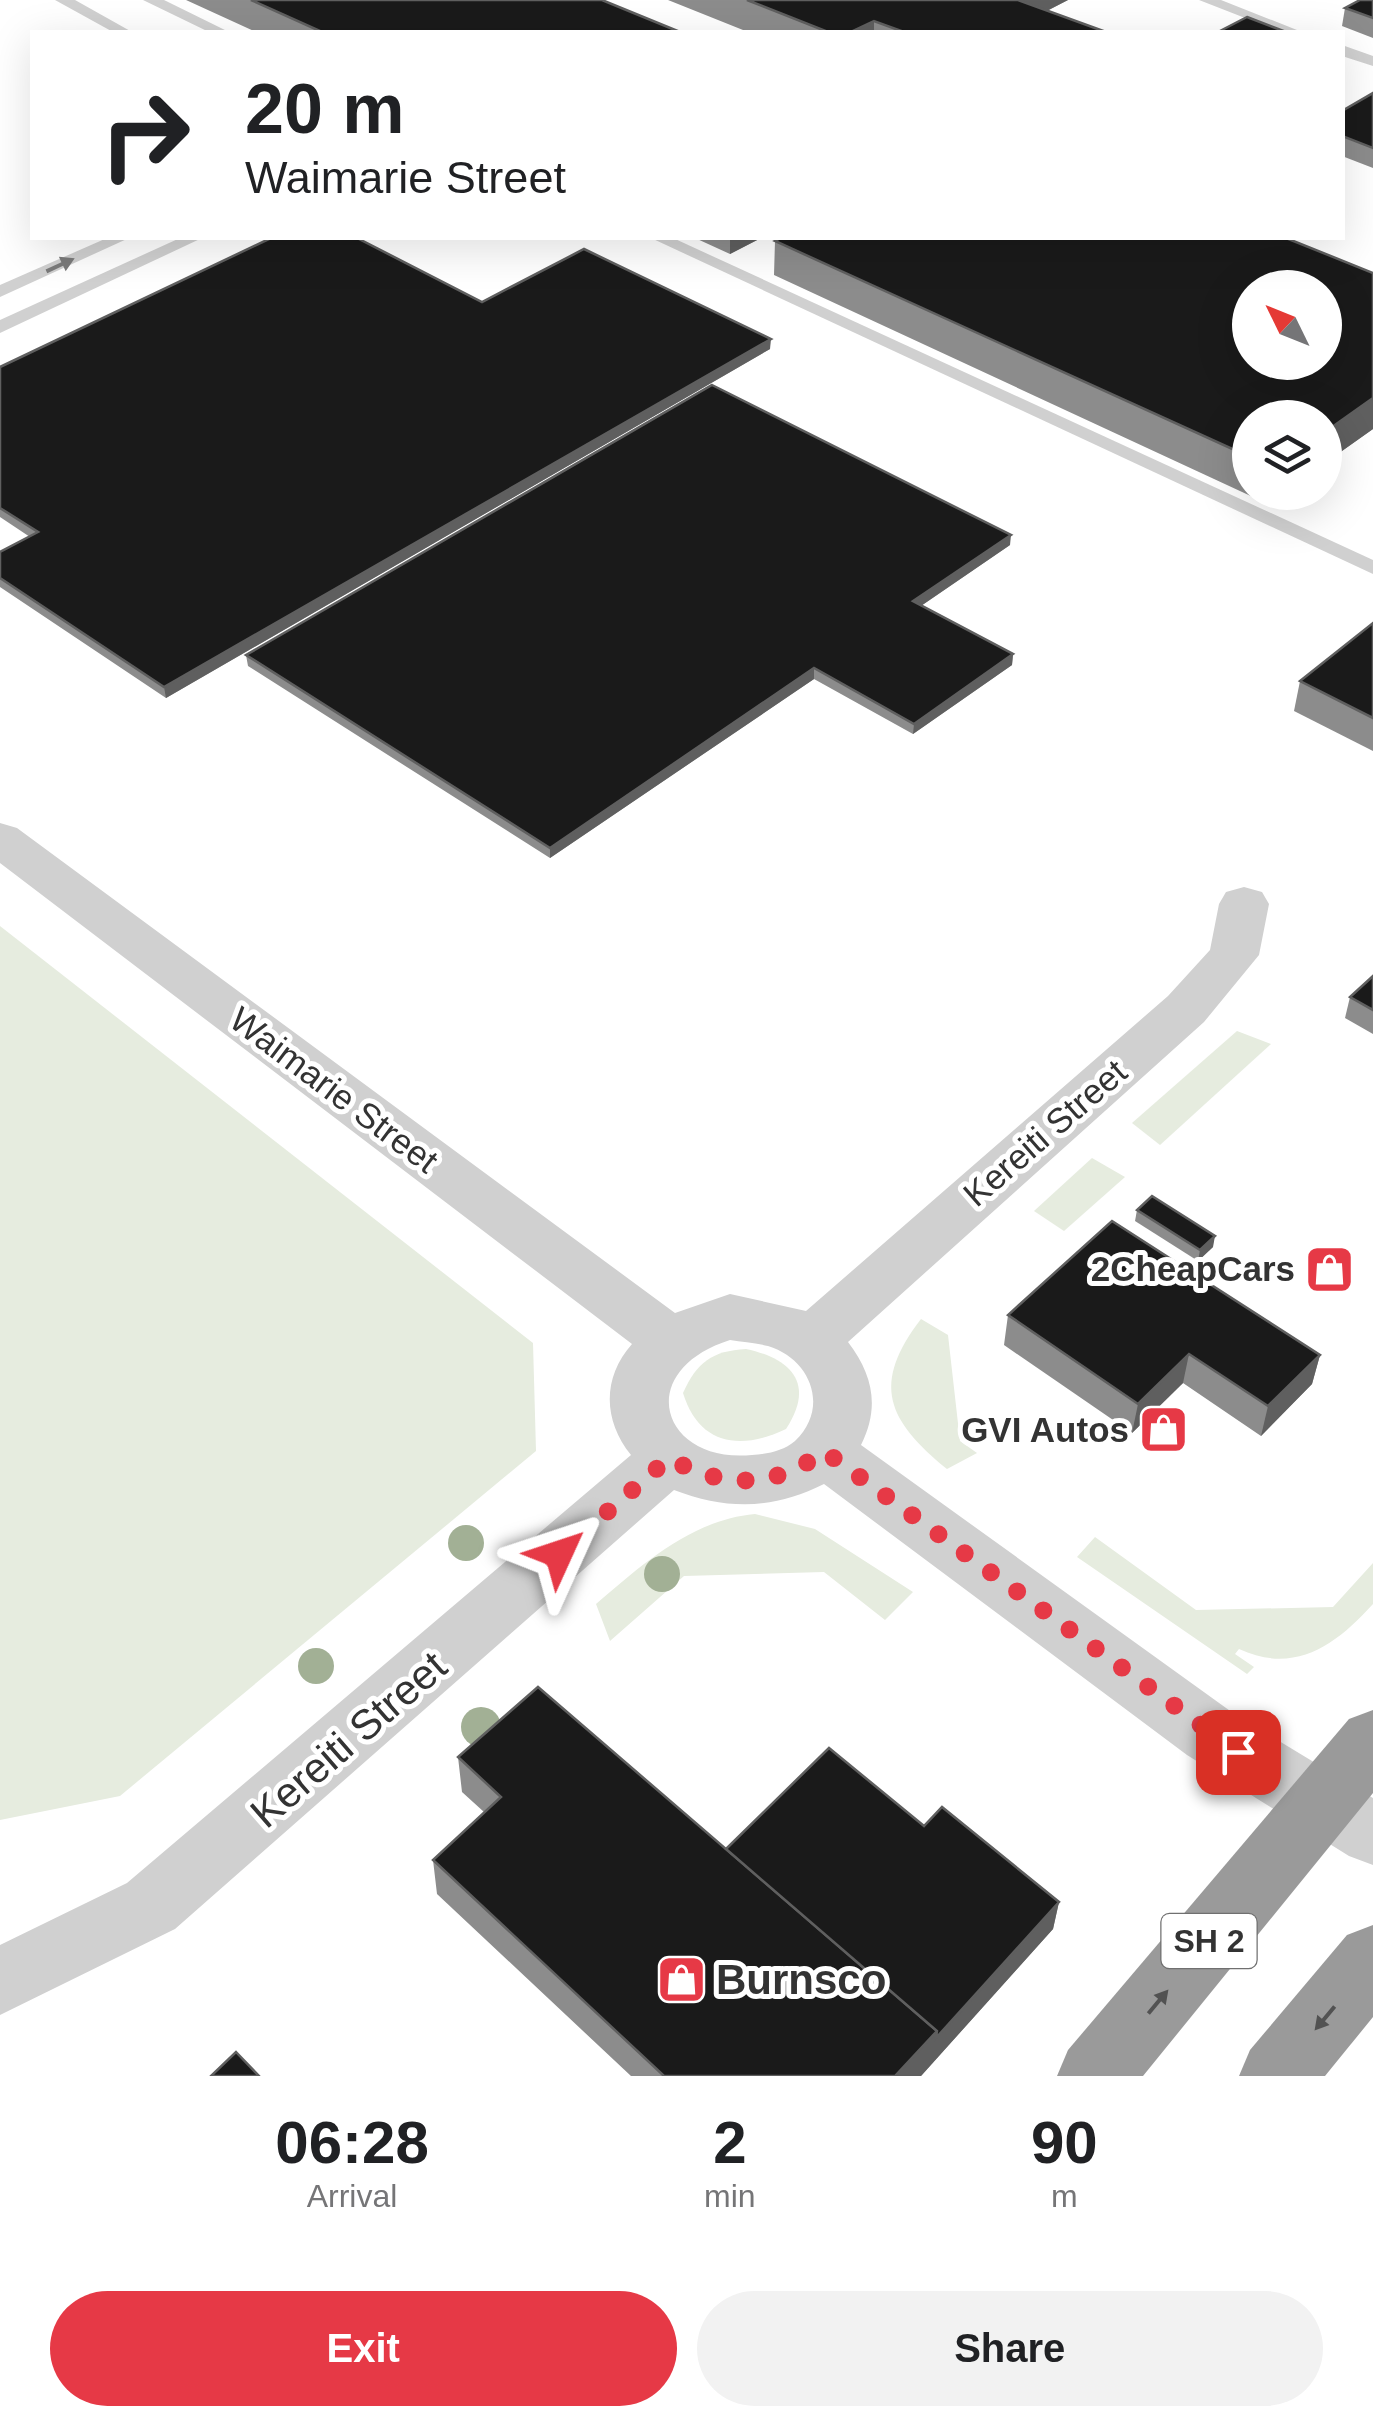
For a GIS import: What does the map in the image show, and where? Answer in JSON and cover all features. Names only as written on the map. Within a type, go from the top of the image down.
[{"type":"highway","name":"SH 2","points":[[1095,2076],[1347,1819],[1373,1741]]},
{"type":"highway","points":[[1277,2076],[1373,1960]]},
{"type":"street","name":"Waimarie Street","points":[[0,838],[669,1340]]},
{"type":"street","name":"Kereiti Street","points":[[812,1340],[1186,1009],[1234,955],[1244,904]]},
{"type":"street","points":[[730,1317],[763,1318],[795,1329],[812,1340],[839,1370],[846,1398],[841,1426],[824,1451],[804,1467],[778,1478],[720,1480],[692,1472],[669,1458],[650,1437],[639,1412],[640,1386],[650,1361],[669,1340],[696,1324],[730,1317]]},
{"type":"street","points":[[824,1451],[1210,1734],[1347,1819]]},
{"type":"street","name":"Kereiti Street","points":[[0,1981],[152,1906],[669,1458]]},
{"type":"lane","points":[[63,0],[120,30]]},
{"type":"lane","points":[[151,0],[217,30]]},
{"type":"lane","points":[[1207,0],[1289,30]]},
{"type":"lane","points":[[1345,51],[1373,61]]},
{"type":"lane","points":[[0,292],[116,240]]},
{"type":"lane","points":[[0,327],[190,240]]},
{"type":"lane","points":[[664,240],[1373,568]]},
{"type":"shaded area","points":[[0,926],[533,1343],[536,1451],[120,1796],[0,1820]]},
{"type":"shaded area","points":[[1237,1031],[1271,1044],[1160,1145],[1132,1123]]},
{"type":"shaded area","points":[[1092,1158],[1125,1177],[1064,1231],[1034,1211]]},
{"type":"shaded area","points":[[921,1319],[948,1335],[960,1441],[977,1453],[947,1469],[911,1434],[893,1400],[891,1382],[896,1363]]},
{"type":"shaded area","points":[[746,1349],[787,1367],[794,1376],[799,1399],[786,1429],[753,1440],[723,1439],[699,1424],[683,1393],[707,1360],[724,1352]]},
{"type":"shaded area","points":[[755,1514],[815,1529],[913,1592],[885,1620],[824,1572],[684,1576],[610,1641],[596,1604],[669,1546],[710,1525]]},
{"type":"shaded area","points":[[1095,1537],[1196,1610],[1333,1607],[1373,1563],[1373,1604],[1344,1632],[1313,1652],[1278,1659],[1239,1649],[1235,1654],[1254,1667],[1247,1674],[1077,1557]]},
{"type":"building","points":[[251,0],[602,0],[675,30],[318,30]]},
{"type":"building","points":[[747,0],[1018,0],[1100,30],[899,30],[874,21],[855,30],[823,30]]},
{"type":"building","points":[[1360,0],[1373,0],[1373,18],[1345,8]]},
{"type":"building","points":[[1247,17],[1281,30],[1222,30]]},
{"type":"building","points":[[1373,93],[1373,148],[1345,137],[1345,109]]},
{"type":"building","points":[[267,240],[361,240],[482,302],[584,249],[771,339],[164,687],[0,578],[0,552],[38,532],[0,508],[0,367]]},
{"type":"building","points":[[1291,240],[1373,273],[1373,398],[1342,420],[1342,400],[1232,400],[1232,449],[775,241]]},
{"type":"building","points":[[712,385],[1011,535],[913,601],[1013,654],[914,724],[814,668],[550,848],[246,655]]},
{"type":"building","points":[[1373,623],[1373,718],[1300,681]]},
{"type":"building","points":[[1373,976],[1373,1010],[1350,997]]},
{"type":"building","points":[[1152,1196],[1215,1236],[1200,1250],[1137,1210]]},
{"type":"building","points":[[1112,1221],[1320,1355],[1268,1406],[1189,1354],[1138,1404],[1008,1315]]},
{"type":"building","name":"Burnsco","points":[[538,1687],[937,2031],[895,2076],[664,2076],[433,1860],[501,1797],[458,1757]]},
{"type":"building","points":[[829,1748],[924,1826],[942,1807],[1059,1902],[936,2038],[937,2031],[726,1849]]},
{"type":"building","points":[[236,2052],[259,2076],[211,2076]]},
{"type":"place","name":"2CheapCars","points":[[1330,1269]]},
{"type":"place","name":"GVI Autos","points":[[1164,1430]]},
{"type":"place","name":"Burnsco","points":[[681,1979]]},
{"type":"route","points":[[559,1554],[669,1458],[692,1472],[720,1480],[749,1482],[778,1478],[804,1467],[824,1451],[1238,1752]]}]
